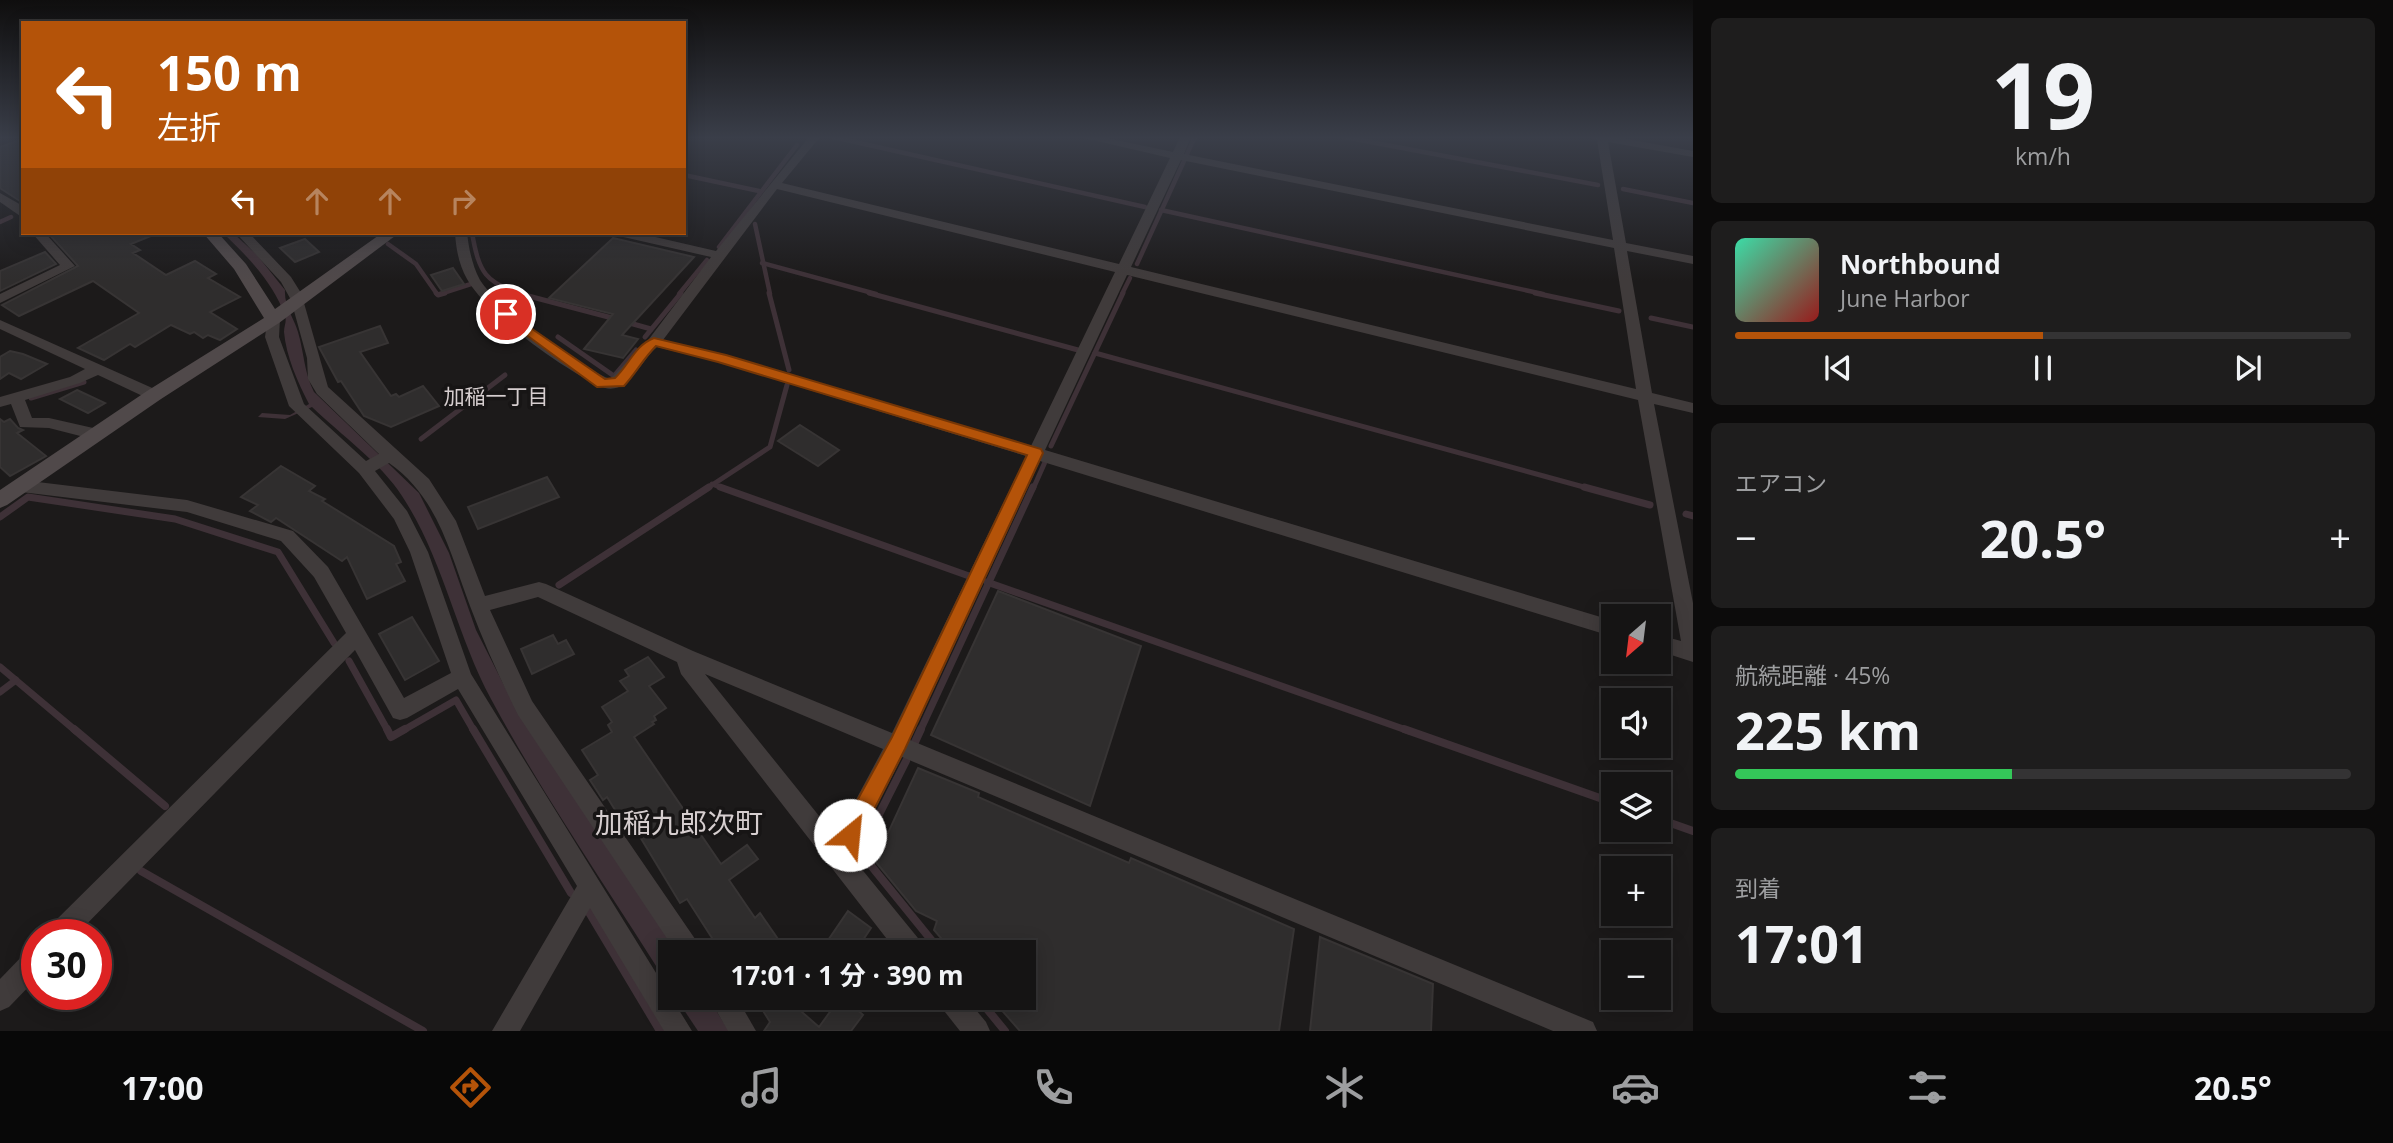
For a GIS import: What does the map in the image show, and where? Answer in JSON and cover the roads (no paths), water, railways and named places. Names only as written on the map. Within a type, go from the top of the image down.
[{"type":"street","points":[[461,235],[464,263],[483,293],[506,314],[602,384],[619,383],[776,185]]},
{"type":"street","points":[[776,185],[1693,408]]},
{"type":"street","points":[[838,858],[898,743],[1163,185]]},
{"type":"street","points":[[1321,185],[1693,260]]},
{"type":"street","points":[[1609,185],[1693,654],[1671,647]]},
{"type":"street","points":[[0,197],[14,204],[21,212]]},
{"type":"street","points":[[0,299],[68,266],[40,235]]},
{"type":"street","points":[[212,235],[240,267],[275,318],[272,337],[300,409],[378,462],[399,460],[426,488],[457,540],[479,605],[507,672],[526,708],[683,940]]},
{"type":"street","points":[[244,235],[286,280],[297,302],[314,358],[316,379],[378,462],[419,552],[463,677],[679,1031]]},
{"type":"street","points":[[0,500],[154,395],[275,318],[388,235]]},
{"type":"street","points":[[632,235],[718,255]]},
{"type":"street","points":[[0,324],[154,395]]},
{"type":"street","points":[[654,342],[734,362],[1601,625]]},
{"type":"street","points":[[95,370],[75,380],[8,400],[26,423],[49,423],[96,434]]},
{"type":"street","points":[[21,486],[187,506],[287,536],[321,572],[400,710],[463,677]]},
{"type":"street","points":[[479,605],[539,589],[686,657],[898,743],[1584,1031]]},
{"type":"street","points":[[75,919],[356,635]]},
{"type":"street","points":[[686,657],[688,667],[903,940]]},
{"type":"street","points":[[505,1031],[590,886]]},
{"type":"street","points":[[0,998],[21,976]]},
{"type":"street","points":[[730,1010],[743,1031]]},
{"type":"street","points":[[960,1010],[977,1031]]},
{"type":"waterway","points":[[731,185],[759,191]]},
{"type":"waterway","points":[[719,247],[766,185]]},
{"type":"waterway","points":[[1047,185],[1145,207]]},
{"type":"waterway","points":[[1162,210],[1173,185]]},
{"type":"waterway","points":[[1623,189],[1693,203]]},
{"type":"waterway","points":[[1137,264],[1162,210]]},
{"type":"waterway","points":[[1162,210],[1543,294]]},
{"type":"waterway","points":[[0,222],[11,217]]},
{"type":"waterway","points":[[755,224],[763,263]]},
{"type":"waterway","points":[[472,235],[481,267],[492,281],[524,294]]},
{"type":"waterway","points":[[388,244],[416,264],[437,294]]},
{"type":"waterway","points":[[679,294],[707,260]]},
{"type":"waterway","points":[[763,263],[876,294]]},
{"type":"waterway","points":[[763,263],[770,294]]},
{"type":"waterway","points":[[1122,294],[1130,278]]},
{"type":"waterway","points":[[440,294],[471,284]]},
{"type":"waterway","points":[[437,294],[445,293]]},
{"type":"waterway","points":[[517,293],[616,319]]},
{"type":"waterway","points":[[645,337],[681,293]]},
{"type":"waterway","points":[[769,293],[789,370]]},
{"type":"waterway","points":[[869,293],[1078,350]]},
{"type":"waterway","points":[[1051,446],[1123,293]]},
{"type":"waterway","points":[[1535,293],[1619,311]]},
{"type":"waterway","points":[[1651,318],[1693,327]]},
{"type":"waterway","points":[[626,322],[651,329]]},
{"type":"waterway","points":[[558,337],[614,376],[636,350]]},
{"type":"waterway","points":[[1095,353],[1591,489]]},
{"type":"waterway","points":[[421,439],[505,375]]},
{"type":"waterway","points":[[31,398],[84,382]]},
{"type":"waterway","points":[[713,484],[770,447],[787,385]]},
{"type":"waterway","points":[[1033,489],[1045,462]]},
{"type":"waterway","points":[[706,489],[713,484]]},
{"type":"waterway","points":[[713,484],[725,489]]},
{"type":"waterway","points":[[559,585],[709,487]]},
{"type":"waterway","points":[[720,487],[969,576]]},
{"type":"waterway","points":[[989,583],[1033,487]]},
{"type":"waterway","points":[[1584,487],[1650,505]]},
{"type":"waterway","points":[[0,517],[28,497],[175,519],[278,552],[334,643]]},
{"type":"waterway","points":[[1686,514],[1693,516]]},
{"type":"waterway","points":[[920,731],[989,583]]},
{"type":"waterway","points":[[989,583],[1409,731]]},
{"type":"waterway","points":[[349,661],[388,731]]},
{"type":"waterway","points":[[0,667],[16,680]]},
{"type":"waterway","points":[[0,692],[16,680]]},
{"type":"waterway","points":[[16,680],[76,731]]},
{"type":"waterway","points":[[402,731],[456,700],[474,731]]},
{"type":"waterway","points":[[74,729],[165,806]]},
{"type":"waterway","points":[[388,731],[391,737],[405,729]]},
{"type":"waterway","points":[[473,729],[571,893]]},
{"type":"waterway","points":[[915,742],[921,729]]},
{"type":"waterway","points":[[1404,729],[1601,798]]},
{"type":"waterway","points":[[906,761],[860,852],[931,940]]},
{"type":"waterway","points":[[1671,823],[1693,831]]},
{"type":"waterway","points":[[141,871],[423,1031]]},
{"type":"waterway","points":[[587,909],[660,1031]]},
{"type":"waterway","points":[[988,1010],[1005,1031]]},
{"type":"district","name":"加稲一丁目","points":[[496,397]]},
{"type":"district","name":"加稲九郎次町","points":[[679,823]]}]
